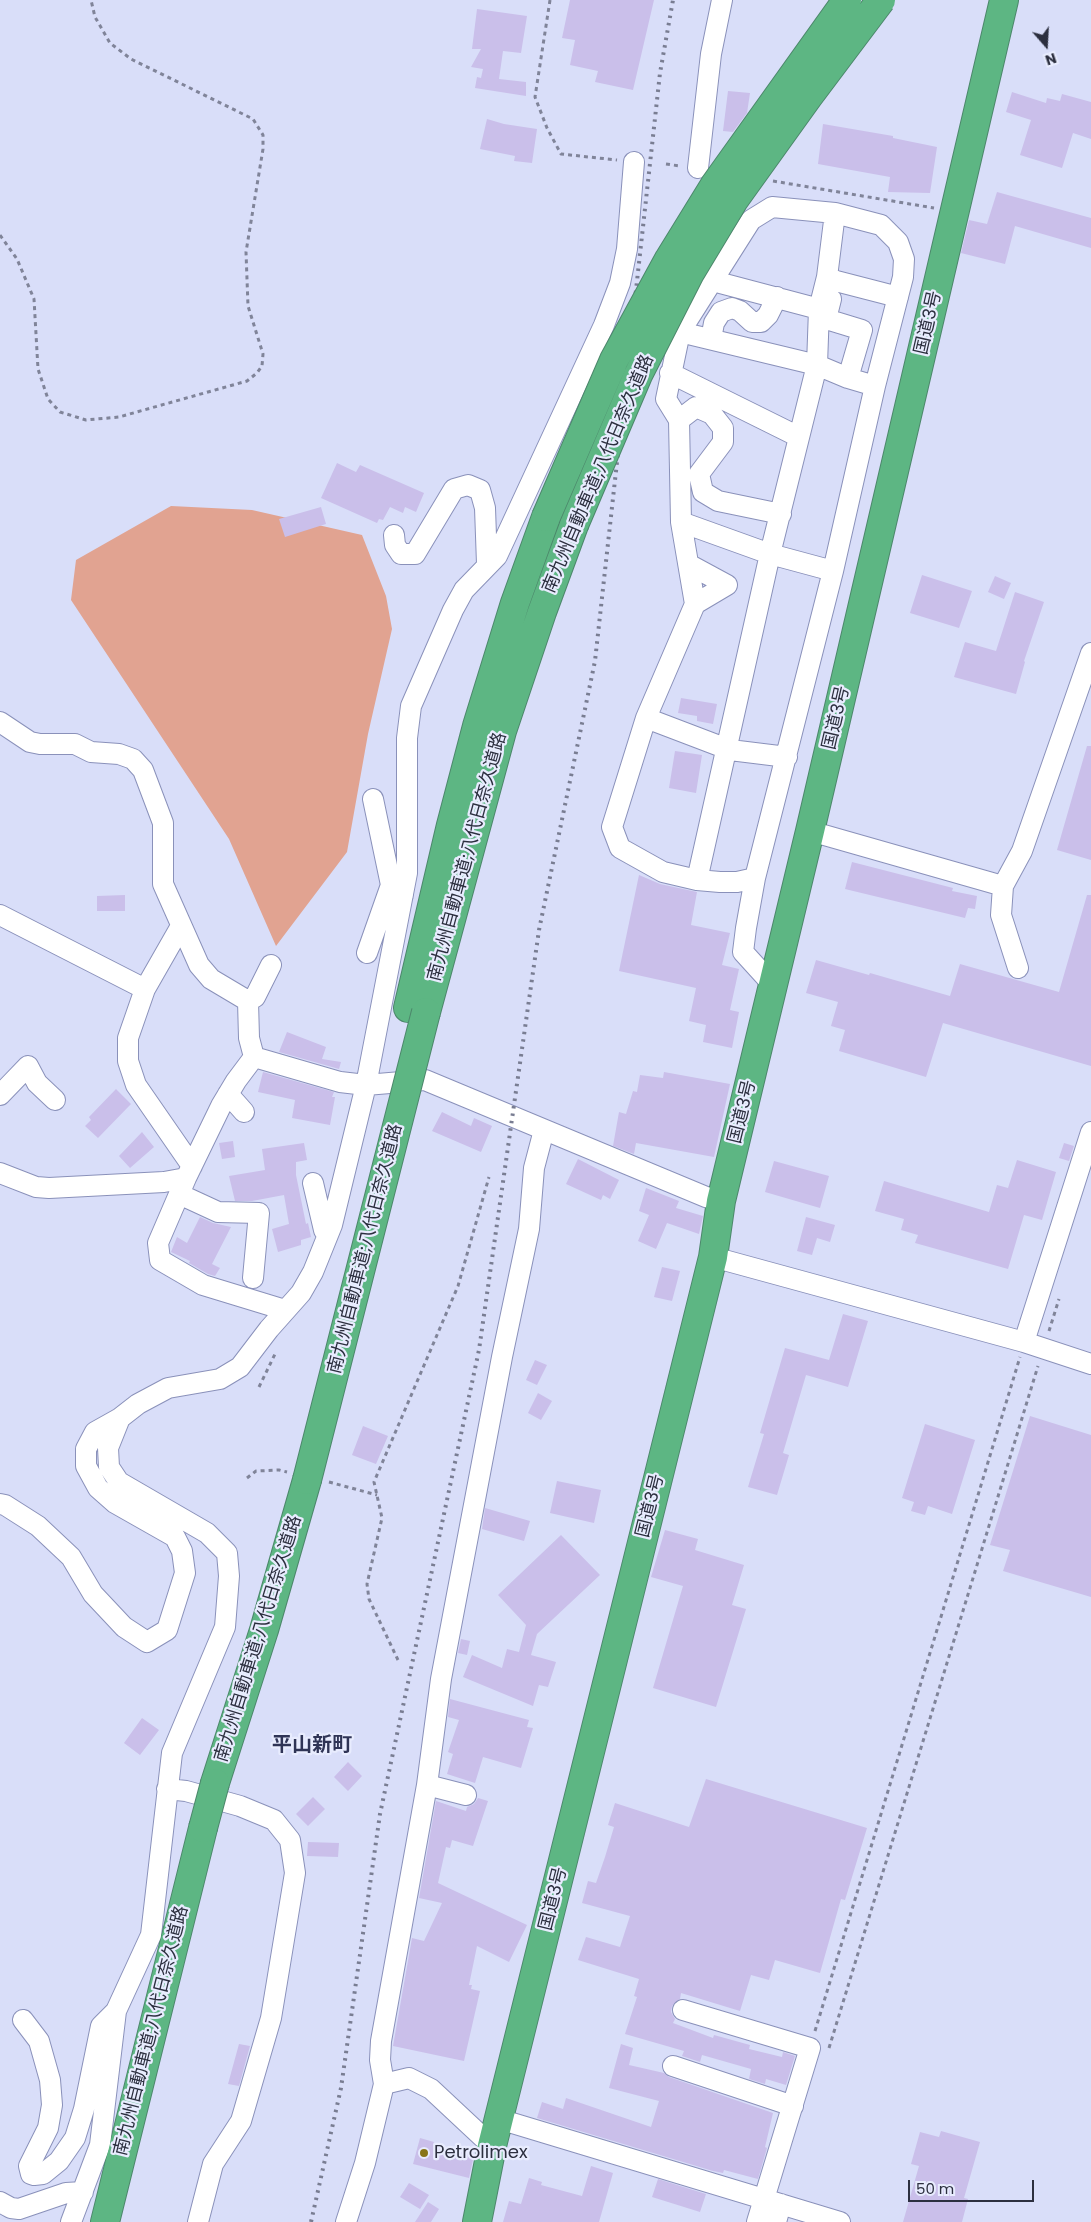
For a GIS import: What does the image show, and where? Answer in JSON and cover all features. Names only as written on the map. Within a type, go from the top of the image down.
[{"type":"highway","name":"南九州自動車道;八代日奈久道路","points":[[417,1010],[451,825],[477,726],[515,603],[546,517],[614,360],[669,259],[714,186],[847,0]]},
{"type":"highway","name":"南九州自動車道;八代日奈久道路","points":[[105,2222],[215,1782],[264,1630],[417,1010],[502,731],[542,612],[574,525],[638,375],[690,273],[734,200],[881,0]]},
{"type":"highway","name":"国道3号","points":[[477,2222],[492,2146],[713,1257],[721,1201],[956,212],[1004,0]]},
{"type":"street","points":[[698,168],[711,54],[722,0]]},
{"type":"street","points":[[367,953],[407,873],[408,738],[411,706],[453,610],[464,590],[487,564],[497,556],[604,325],[620,283],[627,249],[634,162]]},
{"type":"street","points":[[755,878],[737,882],[697,880],[662,872],[620,848],[612,827],[646,718],[695,604],[690,564],[681,522],[679,420],[666,399],[680,332],[751,220],[772,207],[835,213],[881,225],[898,242],[904,259],[903,277],[875,386],[833,571],[755,878],[743,952],[773,985]]},
{"type":"street","points":[[835,213],[832,279],[826,319],[862,330],[848,378]]},
{"type":"street","points":[[832,279],[898,297]]},
{"type":"street","points":[[697,880],[770,554],[817,365],[819,309],[832,279]]},
{"type":"street","points":[[713,281],[819,309]]},
{"type":"street","points":[[711,339],[714,323],[721,312],[732,308],[740,311],[752,322],[761,322],[768,315],[777,297]]},
{"type":"street","points":[[680,332],[817,365],[848,378],[875,386]]},
{"type":"street","points":[[670,373],[799,437]]},
{"type":"street","points":[[679,420],[696,408],[712,414],[723,428],[723,442],[699,474],[704,492],[718,502],[781,514]]},
{"type":"street","points":[[394,535],[394,545],[401,554],[415,554],[454,489],[468,485],[480,490],[485,508],[487,564]]},
{"type":"street","points":[[681,522],[770,554],[833,571]]},
{"type":"street","points":[[690,564],[727,585],[695,604]]},
{"type":"street","points":[[1018,968],[1001,916],[1003,886],[1022,851],[1091,653]]},
{"type":"street","points":[[646,718],[726,748],[787,757]]},
{"type":"street","points":[[0,722],[30,742],[40,744],[75,744],[91,752],[119,754],[133,759],[143,770],[163,823],[163,884],[181,926],[200,965],[211,979],[248,1001]]},
{"type":"street","points":[[0,1504],[5,1505],[38,1526],[71,1557],[93,1594],[124,1627],[148,1642],[167,1630],[185,1574],[182,1552],[175,1537],[115,1503],[98,1488],[86,1466],[86,1449],[95,1432],[120,1418],[138,1404],[168,1388],[220,1379],[240,1367],[286,1310],[313,1285],[328,1235],[366,1085],[397,890],[373,799]]},
{"type":"street","points":[[810,831],[1003,886]]},
{"type":"street","points":[[0,915],[145,989]]},
{"type":"street","points":[[181,926],[145,989],[128,1038],[128,1061],[136,1085],[186,1179],[218,1212],[259,1214],[253,1278]]},
{"type":"street","points":[[248,1001],[255,997],[271,965]]},
{"type":"street","points":[[248,1001],[249,1038],[254,1057],[228,1094],[186,1179],[158,1243],[160,1260],[203,1286],[286,1310]]},
{"type":"street","points":[[254,1057],[340,1082],[366,1085],[424,1080],[706,1197],[721,1201]]},
{"type":"street","points":[[0,1095],[28,1066],[38,1083],[55,1100]]},
{"type":"street","points":[[228,1094],[244,1112]]},
{"type":"street","points":[[346,2222],[368,2154],[384,2084],[380,2060],[381,2041],[427,1784],[441,1679],[502,1358],[529,1229],[534,1168],[544,1130]]},
{"type":"street","points":[[1024,1342],[1091,1132]]},
{"type":"street","points":[[0,1173],[36,1187],[49,1188],[164,1182],[186,1179]]},
{"type":"street","points":[[313,1183],[324,1230],[328,1235]]},
{"type":"street","points":[[713,1257],[1024,1342],[1091,1364]]},
{"type":"street","points":[[71,2222],[100,2145],[116,2011],[151,1935],[172,1753],[225,1627],[229,1576],[227,1553],[208,1533],[119,1482],[109,1467],[108,1448],[120,1418]]},
{"type":"street","points":[[427,1784],[466,1795]]},
{"type":"street","points":[[167,1789],[186,1791],[240,1806],[274,1820],[290,1840],[295,1873],[271,2018],[241,2121],[213,2164],[198,2222]]},
{"type":"street","points":[[683,2010],[819,2050],[792,2106],[774,2208],[757,2222]]},
{"type":"street","points":[[22,2020],[39,2041],[50,2080],[52,2105],[48,2128],[29,2166],[31,2174],[34,2175],[43,2174],[59,2161],[75,2138],[92,2072],[97,2037],[101,2026],[116,2011]]},
{"type":"street","points":[[673,2066],[792,2106]]},
{"type":"street","points":[[384,2084],[409,2078],[431,2089],[492,2146]]},
{"type":"street","points":[[499,2119],[774,2208],[840,2222]]},
{"type":"street","points":[[0,2202],[11,2208],[19,2209],[66,2193],[83,2192]]},
{"type":"path","points":[[0,235],[17,259],[34,299],[38,370],[48,399],[60,412],[86,420],[119,417],[247,381],[262,366],[263,354],[248,306],[246,252],[263,149],[263,134],[252,119],[130,59],[110,42],[95,17],[91,0]]},
{"type":"path","points":[[550,0],[535,97],[547,128],[561,154],[634,162]]},
{"type":"path","points":[[666,164],[698,168]]},
{"type":"path","points":[[765,179],[956,212]]},
{"type":"path","points":[[398,1660],[369,1599],[368,1584],[382,1518],[374,1482],[458,1286],[489,1177]]},
{"type":"path","points":[[819,2050],[1060,1294]]},
{"type":"path","points":[[819,2050],[1024,1342]]},
{"type":"shaded area","points":[[171,506],[252,510],[362,535],[386,596],[392,629],[368,734],[347,852],[276,946],[229,839],[71,600],[76,560]]},
{"type":"building","points":[[570,0],[654,0],[633,90],[595,82],[598,71],[570,65],[575,40],[562,38]]},
{"type":"building","points":[[477,9],[527,16],[521,53],[503,51],[499,79],[526,82],[526,96],[475,88],[477,77],[481,78],[483,69],[471,67],[481,49],[472,49]]},
{"type":"building","points":[[728,91],[750,93],[747,113],[733,132],[723,131]]},
{"type":"building","points":[[1012,92],[1046,103],[1047,98],[1060,101],[1062,94],[1091,102],[1091,139],[1073,133],[1062,168],[1020,155],[1031,120],[1006,112]]},
{"type":"building","points":[[487,119],[504,124],[537,129],[532,163],[514,161],[515,156],[480,149]]},
{"type":"building","points":[[823,124],[893,136],[893,138],[937,147],[930,193],[888,192],[890,177],[818,164]]},
{"type":"building","points":[[997,192],[1091,218],[1091,248],[1015,226],[1005,264],[961,253],[969,220],[987,224]]},
{"type":"building","points":[[337,463],[356,472],[360,465],[424,493],[416,512],[405,507],[403,513],[390,507],[383,520],[379,519],[377,523],[321,498]]},
{"type":"building","points":[[321,507],[326,524],[285,537],[279,519]]},
{"type":"building","points":[[922,575],[972,591],[959,628],[910,613]]},
{"type":"building","points":[[995,576],[1011,583],[1004,599],[988,592]]},
{"type":"building","points":[[1015,592],[1044,602],[1024,661],[1016,694],[954,677],[965,642],[996,651]]},
{"type":"building","points":[[681,698],[717,704],[713,724],[697,721],[697,716],[678,713]]},
{"type":"building","points":[[1087,746],[1091,746],[1091,860],[1057,850]]},
{"type":"building","points":[[675,751],[702,755],[696,793],[669,788]]},
{"type":"building","points":[[852,862],[953,888],[952,891],[977,896],[975,909],[968,908],[965,918],[845,889]]},
{"type":"building","points":[[639,875],[660,884],[697,892],[691,925],[730,933],[722,965],[739,969],[730,1010],[739,1012],[732,1048],[703,1042],[706,1025],[689,1021],[696,988],[619,971]]},
{"type":"building","points":[[125,895],[125,911],[97,911],[97,896]]},
{"type":"building","points":[[1087,895],[1091,895],[1091,1066],[943,1023],[926,1077],[839,1051],[845,1030],[831,1026],[838,1002],[806,993],[816,960],[950,996],[960,964],[1059,992]]},
{"type":"building","points":[[287,1032],[326,1047],[322,1059],[341,1062],[339,1069],[279,1052]]},
{"type":"building","points":[[263,1072],[334,1092],[332,1097],[335,1097],[330,1125],[292,1118],[295,1100],[258,1092]]},
{"type":"building","points":[[664,1072],[730,1084],[714,1157],[636,1143],[634,1154],[613,1146],[619,1112],[626,1114],[633,1091],[637,1092],[640,1075],[663,1078]]},
{"type":"building","points":[[116,1089],[131,1104],[98,1138],[85,1126],[91,1120],[89,1117]]},
{"type":"building","points":[[442,1112],[471,1126],[474,1118],[492,1126],[481,1152],[432,1131]]},
{"type":"building","points":[[142,1132],[154,1147],[130,1168],[119,1156]]},
{"type":"building","points":[[233,1141],[235,1157],[222,1159],[219,1143]]},
{"type":"building","points":[[304,1143],[307,1160],[296,1162],[296,1175],[306,1224],[308,1223],[311,1237],[301,1240],[301,1245],[278,1252],[272,1229],[289,1224],[284,1195],[252,1201],[235,1201],[229,1176],[265,1170],[262,1149]]},
{"type":"building","points":[[1064,1143],[1074,1146],[1069,1161],[1059,1158]]},
{"type":"building","points":[[578,1159],[619,1180],[610,1199],[603,1195],[601,1200],[566,1184]]},
{"type":"building","points":[[1017,1160],[1056,1172],[1042,1220],[1024,1215],[1008,1269],[915,1243],[918,1235],[901,1230],[904,1219],[875,1211],[884,1181],[989,1212],[997,1185],[1008,1188]]},
{"type":"building","points":[[774,1161],[829,1176],[820,1208],[765,1192]]},
{"type":"building","points":[[646,1188],[679,1201],[676,1208],[703,1216],[699,1234],[667,1223],[656,1249],[638,1241],[649,1215],[639,1211]]},
{"type":"building","points":[[200,1217],[213,1223],[231,1227],[212,1264],[220,1268],[215,1276],[208,1274],[189,1263],[190,1261],[171,1252],[177,1237],[187,1243]]},
{"type":"building","points":[[806,1217],[835,1225],[830,1242],[817,1238],[812,1255],[797,1251]]},
{"type":"building","points":[[662,1267],[680,1271],[672,1301],[654,1297]]},
{"type":"building","points":[[843,1314],[868,1321],[848,1387],[806,1375],[783,1453],[789,1455],[777,1495],[748,1487],[764,1434],[760,1433],[785,1348],[829,1360]]},
{"type":"building","points":[[535,1360],[547,1365],[537,1385],[526,1380]]},
{"type":"building","points":[[538,1393],[552,1401],[541,1420],[528,1413]]},
{"type":"building","points":[[1030,1416],[1091,1435],[1091,1597],[1003,1571],[1010,1550],[990,1545]]},
{"type":"building","points":[[925,1424],[975,1440],[952,1514],[928,1506],[925,1515],[911,1511],[914,1502],[902,1498]]},
{"type":"building","points":[[363,1426],[388,1436],[376,1464],[352,1455]]},
{"type":"building","points":[[557,1481],[601,1490],[594,1523],[550,1513]]},
{"type":"building","points":[[485,1508],[530,1521],[524,1541],[482,1529]]},
{"type":"building","points":[[665,1530],[698,1539],[695,1550],[744,1565],[732,1605],[746,1609],[716,1707],[653,1688],[683,1586],[651,1577]]},
{"type":"building","points":[[561,1535],[600,1575],[537,1634],[531,1655],[556,1662],[548,1687],[539,1685],[533,1706],[463,1677],[472,1655],[502,1668],[507,1649],[519,1652],[526,1625],[498,1595]]},
{"type":"building","points":[[461,1639],[470,1641],[467,1655],[458,1653]]},
{"type":"building","points":[[450,1699],[529,1720],[527,1727],[533,1728],[521,1768],[483,1757],[475,1783],[447,1774],[453,1754],[448,1752],[459,1720],[448,1717]]},
{"type":"building","points":[[142,1718],[159,1730],[140,1755],[124,1743]]},
{"type":"building","points":[[348,1762],[362,1776],[348,1791],[334,1777]]},
{"type":"building","points":[[706,1779],[867,1828],[845,1900],[841,1899],[820,1973],[775,1960],[769,1980],[751,1975],[740,2011],[681,1993],[680,1999],[672,2006],[671,2012],[675,2019],[673,2023],[713,2038],[714,2035],[750,2045],[749,2049],[782,2057],[783,2052],[795,2056],[786,2085],[766,2079],[765,2084],[749,2079],[751,2069],[702,2055],[700,2062],[682,2056],[684,2051],[625,2034],[637,1997],[634,1996],[639,1979],[578,1960],[586,1937],[620,1947],[630,1916],[582,1903],[588,1881],[596,1883],[605,1857],[614,1827],[608,1825],[615,1803],[689,1827]]},
{"type":"building","points":[[313,1797],[325,1809],[308,1826],[296,1814]]},
{"type":"building","points":[[478,1798],[488,1801],[473,1846],[452,1840],[450,1848],[446,1847],[438,1883],[527,1925],[509,1962],[477,1946],[469,1985],[472,1985],[471,1989],[480,1991],[464,2061],[393,2046],[412,1938],[424,1941],[442,1903],[419,1898],[436,1801],[466,1811],[467,1807],[474,1804]]},
{"type":"building","points":[[308,1842],[339,1843],[338,1857],[307,1856]]},
{"type":"building","points":[[239,2044],[250,2046],[239,2086],[228,2084]]},
{"type":"building","points":[[621,2044],[633,2048],[629,2065],[664,2073],[669,2077],[773,2113],[765,2147],[767,2148],[758,2179],[724,2170],[723,2173],[713,2171],[537,2118],[542,2102],[563,2109],[566,2098],[651,2127],[659,2101],[609,2088]]},
{"type":"building","points":[[941,2131],[980,2142],[964,2198],[968,2199],[962,2222],[903,2222],[919,2166],[911,2164],[920,2132],[939,2137]]},
{"type":"building","points":[[420,2138],[434,2142],[433,2145],[474,2155],[469,2178],[413,2164]]},
{"type":"building","points":[[591,2166],[613,2173],[599,2222],[503,2222],[509,2201],[521,2204],[529,2178],[542,2182],[541,2185],[582,2196]]},
{"type":"building","points":[[658,2179],[706,2194],[700,2212],[652,2197]]},
{"type":"building","points":[[409,2183],[429,2195],[420,2209],[400,2197]]},
{"type":"building","points":[[428,2202],[439,2209],[431,2222],[415,2222]]},
{"type":"railway","points":[[311,2222],[341,2088],[380,1814],[479,1350],[539,930],[595,661],[660,73],[673,0]]},
{"type":"place","name":"Petrolimex","points":[[424,2153]]},
{"type":"district","name":"平山新町","points":[[312,1746]]}]
